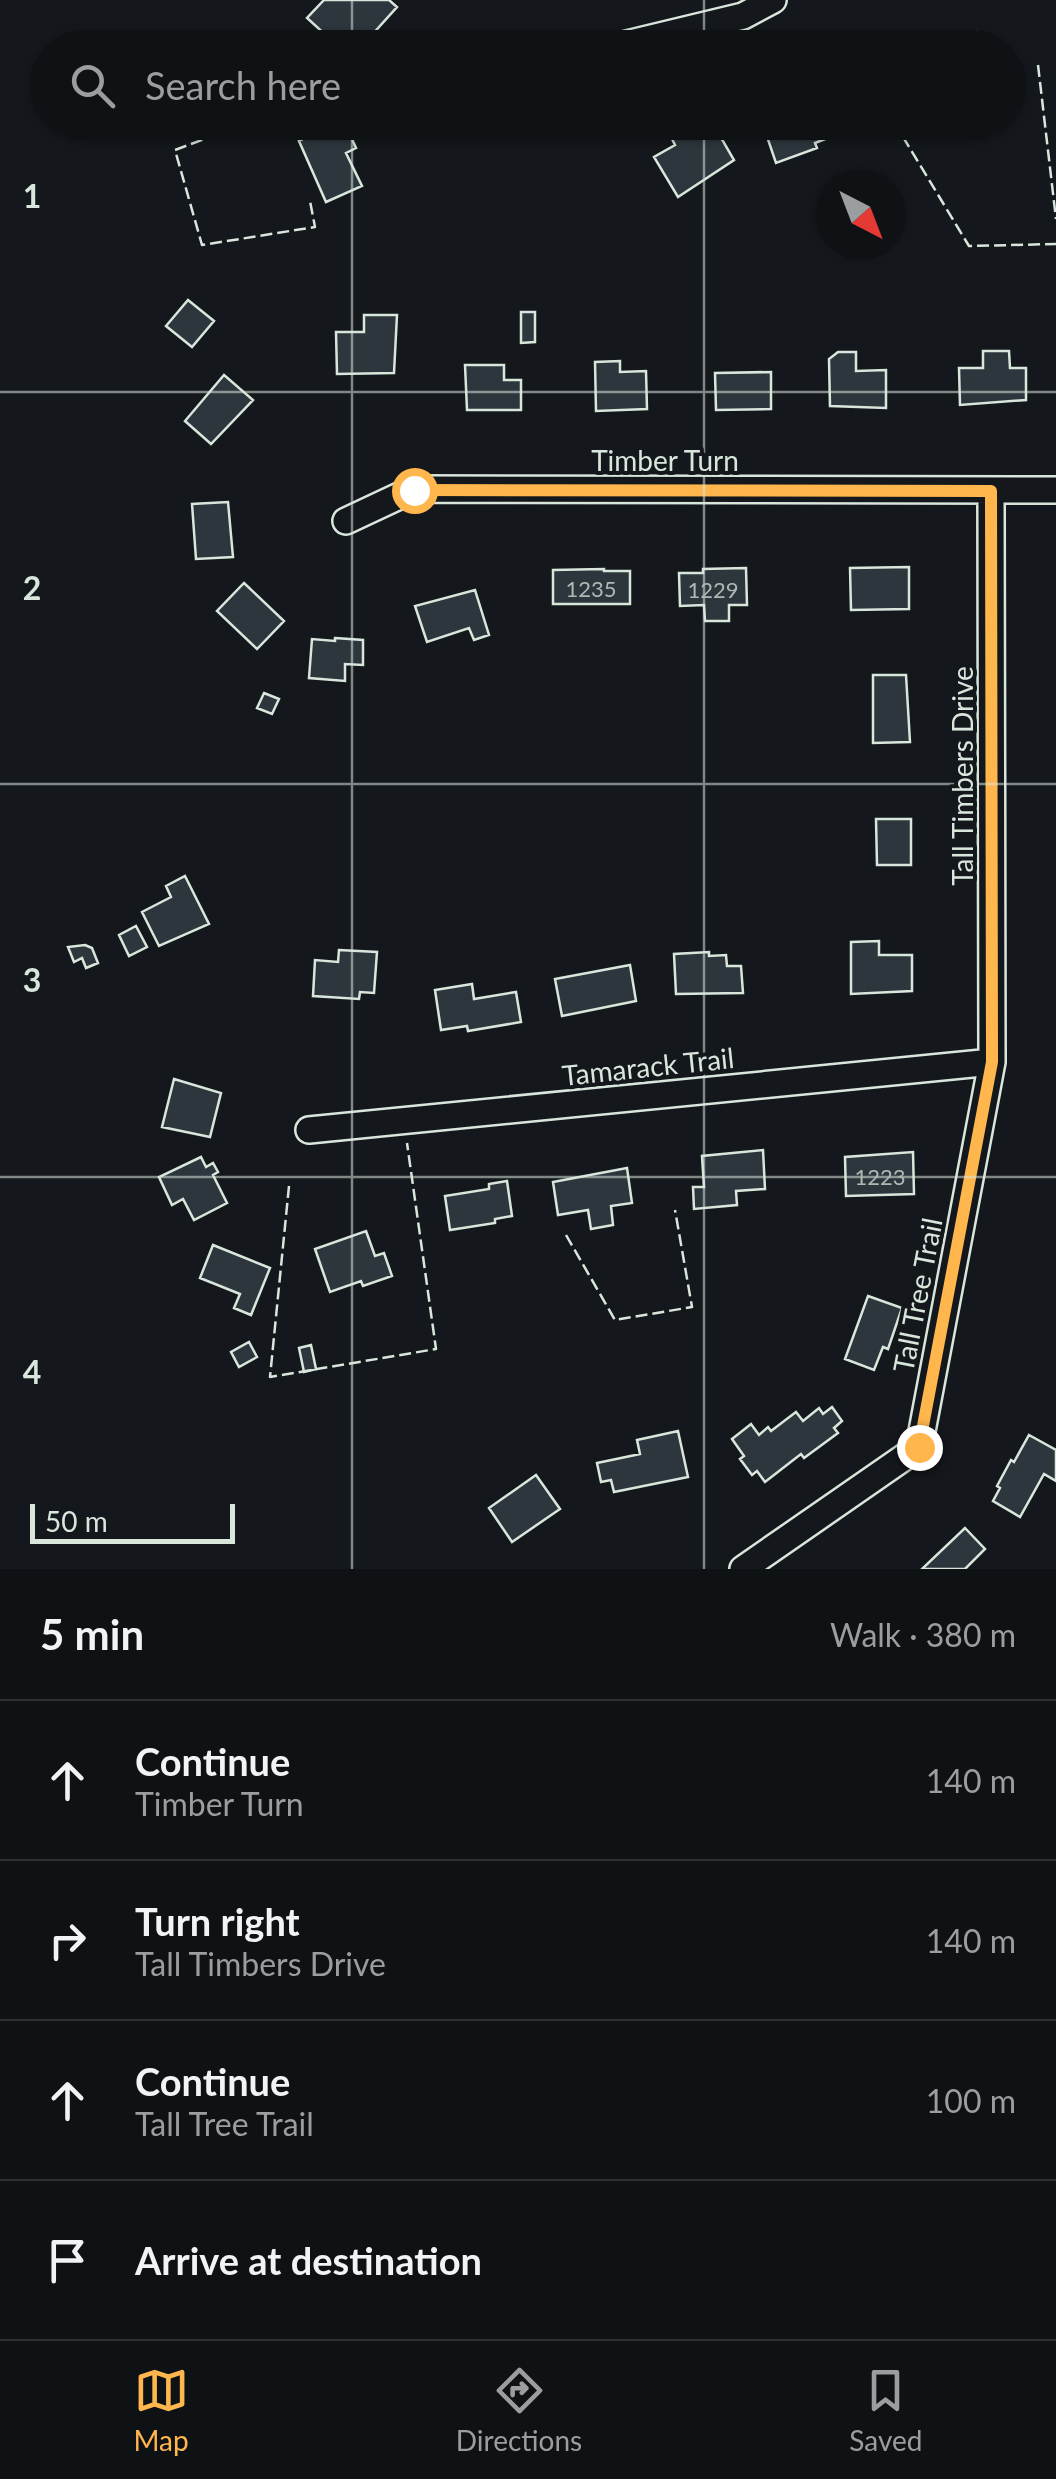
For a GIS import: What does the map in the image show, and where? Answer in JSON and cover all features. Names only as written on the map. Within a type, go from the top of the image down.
[{"type":"street","points":[[685,30],[743,16],[773,0]]},
{"type":"street","name":"Timber Turn","points":[[346,522],[414,490],[1056,490]]},
{"type":"street","name":"Tall Timbers Drive","points":[[991,491],[992,1062]]},
{"type":"street","name":"Tamarack Trail","points":[[309,1130],[992,1062]]},
{"type":"street","name":"Tall Tree Trail","points":[[743,1569],[919,1447],[992,1062]]},
{"type":"building","points":[[324,0],[389,0],[397,7],[376,30],[320,30],[307,18]]},
{"type":"building","points":[[352,140],[356,148],[346,153],[362,186],[326,202],[299,141]]},
{"type":"building","points":[[672,140],[722,140],[734,160],[678,197],[654,157],[675,145]]},
{"type":"building","points":[[768,140],[823,140],[815,143],[817,148],[776,163]]},
{"type":"building","points":[[188,300],[214,321],[192,347],[166,326]]},
{"type":"building","points":[[521,312],[535,312],[535,342],[521,343]]},
{"type":"building","points":[[364,315],[397,315],[394,373],[337,374],[336,332],[364,332]]},
{"type":"building","points":[[983,351],[1009,351],[1010,368],[1026,368],[1026,400],[960,405],[959,368],[983,368]]},
{"type":"building","points":[[838,352],[856,352],[856,371],[886,370],[886,408],[830,406],[829,359]]},
{"type":"building","points":[[620,361],[620,372],[646,371],[647,409],[596,411],[595,362]]},
{"type":"building","points":[[465,365],[504,365],[504,380],[521,380],[521,410],[467,410]]},
{"type":"building","points":[[771,372],[771,409],[716,410],[715,373]]},
{"type":"building","points":[[224,375],[253,400],[211,444],[185,421]]},
{"type":"building","points":[[228,502],[233,557],[196,559],[192,504]]},
{"type":"building","points":[[909,567],[909,609],[851,610],[850,568]]},
{"type":"building","points":[[746,568],[747,605],[729,605],[729,621],[705,621],[704,605],[680,606],[679,573]]},
{"type":"building","points":[[553,570],[630,571],[630,604],[553,604]]},
{"type":"building","points":[[244,583],[284,621],[257,649],[217,611]]},
{"type":"building","points":[[475,590],[489,635],[474,640],[469,628],[427,642],[415,606]]},
{"type":"building","points":[[312,639],[363,640],[363,665],[345,664],[345,681],[309,678]]},
{"type":"building","points":[[873,675],[906,675],[910,742],[873,743]]},
{"type":"building","points":[[264,693],[279,699],[272,714],[257,708]]},
{"type":"building","points":[[876,819],[911,819],[911,865],[877,865]]},
{"type":"building","points":[[185,876],[209,924],[159,946],[142,912],[171,897],[166,886]]},
{"type":"building","points":[[136,926],[147,947],[129,956],[119,935]]},
{"type":"building","points":[[879,941],[879,955],[912,955],[912,991],[851,994],[851,942]]},
{"type":"building","points":[[68,947],[92,948],[98,963],[86,968],[82,958],[74,962]]},
{"type":"building","points":[[339,950],[377,952],[374,993],[360,992],[359,999],[313,996],[315,960],[338,962]]},
{"type":"building","points":[[709,952],[709,956],[726,955],[727,966],[741,966],[743,993],[676,994],[674,954]]},
{"type":"building","points":[[630,965],[636,1001],[562,1016],[555,979]]},
{"type":"building","points":[[472,984],[474,999],[516,992],[521,1022],[468,1031],[467,1026],[441,1030],[435,990]]},
{"type":"building","points":[[174,1079],[221,1093],[210,1137],[162,1127]]},
{"type":"building","points":[[763,1150],[765,1189],[736,1191],[737,1205],[694,1209],[693,1187],[704,1187],[702,1156]]},
{"type":"building","points":[[913,1152],[914,1194],[846,1196],[845,1157]]},
{"type":"building","points":[[201,1157],[206,1167],[213,1163],[218,1172],[213,1175],[227,1203],[194,1220],[183,1199],[172,1205],[159,1177]]},
{"type":"building","points":[[627,1168],[632,1203],[611,1206],[613,1225],[591,1229],[588,1210],[558,1215],[553,1182]]},
{"type":"building","points":[[507,1181],[512,1216],[495,1219],[495,1223],[450,1230],[445,1196],[489,1189],[489,1184]]},
{"type":"building","points":[[366,1231],[375,1256],[384,1253],[392,1276],[330,1292],[315,1249]]},
{"type":"building","points":[[213,1245],[270,1268],[251,1315],[234,1308],[240,1294],[200,1278]]},
{"type":"building","points":[[868,1296],[902,1308],[888,1349],[883,1347],[874,1370],[845,1359]]},
{"type":"building","points":[[249,1342],[257,1357],[239,1367],[231,1352]]},
{"type":"building","points":[[311,1345],[316,1369],[304,1372],[299,1348]]},
{"type":"building","points":[[832,1407],[842,1421],[834,1428],[838,1433],[804,1458],[801,1454],[765,1482],[757,1471],[752,1475],[740,1459],[744,1456],[732,1439],[751,1424],[759,1435],[796,1412],[803,1421],[819,1408],[823,1414]]},
{"type":"building","points":[[678,1431],[688,1477],[614,1492],[611,1480],[601,1482],[597,1463],[640,1454],[637,1440]]},
{"type":"building","points":[[1029,1435],[1056,1450],[1056,1481],[1044,1474],[1020,1517],[993,1501],[1011,1460],[1014,1462]]},
{"type":"building","points":[[536,1475],[560,1509],[512,1542],[489,1508]]},
{"type":"building","points":[[965,1528],[985,1549],[965,1569],[922,1569]]},
{"type":"fence","points":[[1038,65],[1056,219]]},
{"type":"fence","points":[[202,140],[175,150],[202,245],[315,227],[310,201]]},
{"type":"fence","points":[[905,140],[969,246],[1056,244]]},
{"type":"fence","points":[[289,1186],[270,1377],[436,1349],[407,1143]]},
{"type":"fence","points":[[566,1235],[615,1320],[692,1307],[675,1210]]},
{"type":"route","points":[[414,490],[991,491],[992,1062],[919,1447]]}]
